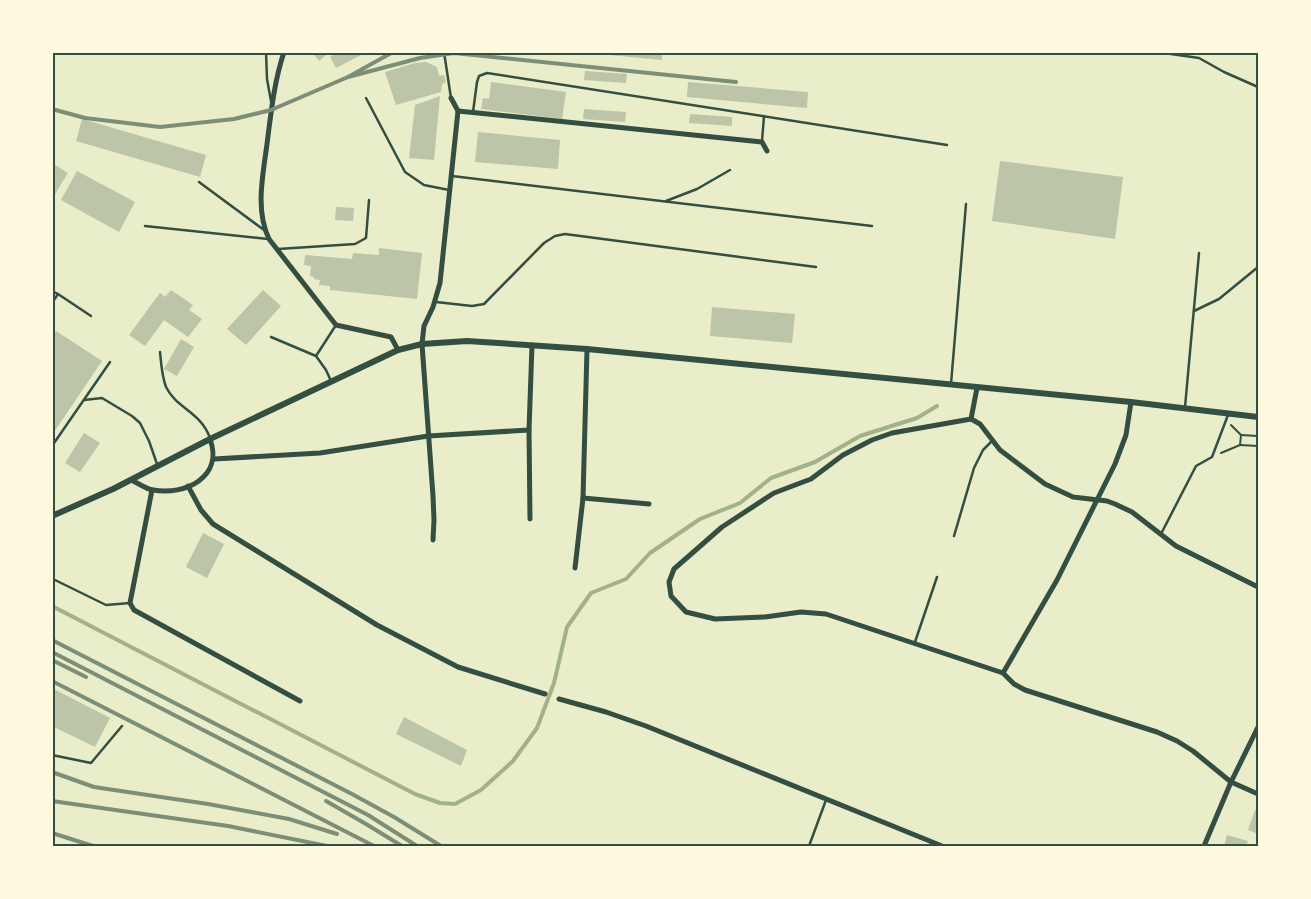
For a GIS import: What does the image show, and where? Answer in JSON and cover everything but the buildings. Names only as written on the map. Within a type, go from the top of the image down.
[{"type":"street","points":[[284,52],[277,75],[272,106],[261,195],[264,230],[277,250],[336,325],[391,337],[398,350]]},
{"type":"street","points":[[433,540],[433,496],[422,344],[424,326],[440,283],[458,111],[451,98]]},
{"type":"street","points":[[458,111],[762,142],[767,151]]},
{"type":"street","points":[[52,516],[131,480],[210,439],[398,350],[422,344],[467,341],[586,350],[1131,402],[1185,408],[1227,416],[1258,414]]},
{"type":"street","points":[[530,520],[532,346]]},
{"type":"street","points":[[575,568],[583,498],[586,350]]},
{"type":"street","points":[[971,419],[977,388]]},
{"type":"street","points":[[1003,673],[1057,580],[1115,464],[1126,435],[1131,402]]},
{"type":"street","points":[[1258,587],[1198,558],[1160,536],[1132,512],[1115,504],[1073,497],[1045,484],[1000,450],[980,424],[971,419],[892,432],[843,455],[811,479],[774,493],[722,527],[674,569],[669,582],[671,596],[686,612],[716,619],[765,617],[801,612],[826,614],[1003,673],[1014,684],[1025,690],[1157,732],[1177,741],[1193,751],[1231,782],[1258,794]]},
{"type":"street","points":[[214,459],[320,453],[428,436],[530,430]]},
{"type":"street","points":[[131,480],[152,490],[179,489],[204,478],[214,459],[214,450],[210,439]]},
{"type":"street","points":[[188,486],[201,510],[214,524],[377,625],[458,667],[545,694]]},
{"type":"street","points":[[152,490],[130,603],[134,610],[300,702]]},
{"type":"street","points":[[583,498],[649,504]]},
{"type":"street","points":[[559,699],[606,712],[646,726],[942,846]]},
{"type":"street","points":[[1204,846],[1231,782],[1258,727]]},
{"type":"lane","points":[[266,52],[267,79],[272,106]]},
{"type":"lane","points":[[444,52],[451,98]]},
{"type":"lane","points":[[1157,52],[1199,58],[1224,72],[1258,87]]},
{"type":"lane","points":[[473,112],[477,82],[480,76],[487,72],[947,145]]},
{"type":"lane","points":[[366,98],[405,172],[424,185],[450,191]]},
{"type":"lane","points":[[762,142],[764,116]]},
{"type":"lane","points":[[664,202],[697,189],[730,170]]},
{"type":"lane","points":[[452,176],[872,226]]},
{"type":"lane","points":[[199,182],[264,230]]},
{"type":"lane","points":[[277,250],[356,244],[366,238],[369,200]]},
{"type":"lane","points":[[951,386],[966,204]]},
{"type":"lane","points":[[145,226],[269,239]]},
{"type":"lane","points":[[434,302],[472,306],[484,304],[544,243],[555,236],[565,234],[816,267]]},
{"type":"lane","points":[[1185,408],[1199,252]]},
{"type":"lane","points":[[1194,311],[1219,299],[1258,267]]},
{"type":"lane","points":[[52,291],[91,316]]},
{"type":"lane","points":[[52,302],[58,294]]},
{"type":"lane","points":[[316,356],[336,325]]},
{"type":"lane","points":[[271,337],[316,356],[332,382]]},
{"type":"lane","points":[[160,352],[166,387],[176,401],[202,422],[210,439]]},
{"type":"lane","points":[[52,446],[110,362]]},
{"type":"lane","points":[[84,400],[102,398],[140,423],[158,466]]},
{"type":"lane","points":[[1160,536],[1196,466],[1212,457],[1227,416]]},
{"type":"lane","points":[[954,536],[974,468],[982,450],[993,440]]},
{"type":"lane","points":[[915,644],[937,577]]},
{"type":"lane","points":[[55,580],[106,605],[130,603]]},
{"type":"lane","points":[[52,755],[90,763],[122,726]]},
{"type":"lane","points":[[810,846],[826,800]]},
{"type":"path","points":[[1227,416],[1241,435],[1240,445]]},
{"type":"path","points":[[1241,435],[1258,436]]},
{"type":"path","points":[[1212,457],[1240,445],[1258,446]]},
{"type":"waterway","points":[[52,606],[415,794],[440,803],[455,804],[481,790],[513,761],[537,728],[554,683],[567,627],[591,593],[626,579],[650,553],[700,519],[740,503],[771,478],[815,462],[860,436],[917,418],[937,406]]},
{"type":"railway","points":[[52,109],[85,118],[160,127],[234,119],[271,110],[348,77],[393,52]]},
{"type":"railway","points":[[348,77],[420,58],[454,53],[736,82]]},
{"type":"railway","points":[[52,640],[352,794],[441,846]]},
{"type":"railway","points":[[52,652],[368,815],[417,846]]},
{"type":"railway","points":[[52,660],[86,677]]},
{"type":"railway","points":[[52,681],[374,846]]},
{"type":"railway","points":[[52,772],[94,787],[208,804],[289,819],[337,834]]},
{"type":"railway","points":[[52,801],[228,826],[327,846]]},
{"type":"railway","points":[[326,801],[402,846]]},
{"type":"railway","points":[[52,833],[93,846]]}]
